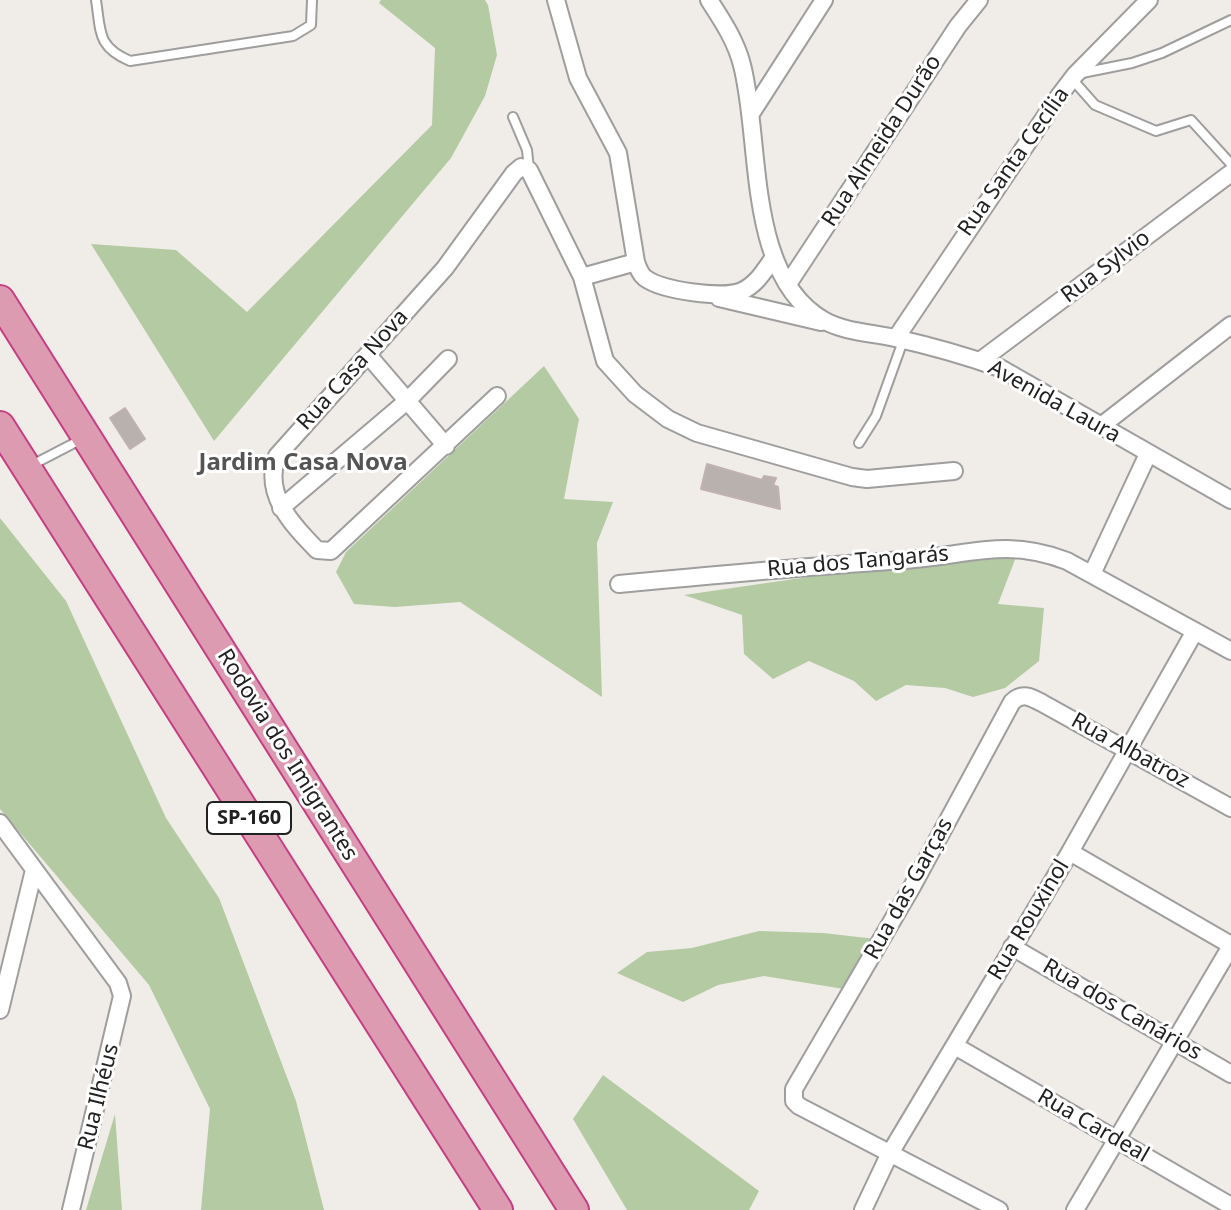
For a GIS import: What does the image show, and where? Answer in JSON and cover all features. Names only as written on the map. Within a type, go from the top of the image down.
[{"type":"highway","name":"Rodovia dos Imigrantes","points":[[0,300],[574,1210]]},
{"type":"highway","name":"SP-160","points":[[0,426],[498,1210]]},
{"type":"street","points":[[556,0],[578,78],[618,153],[638,268],[646,279],[834,325]]},
{"type":"street","points":[[702,293],[738,293],[746,289],[772,260],[761,206],[752,112],[741,62],[730,35],[709,0]]},
{"type":"street","points":[[752,112],[824,0]]},
{"type":"street","name":"Rua Almeida Durão","points":[[788,284],[958,26],[979,0]]},
{"type":"street","name":"Rua Santa Cecília","points":[[900,339],[1074,77],[1149,0]]},
{"type":"street","name":"Rua Casa Nova","points":[[497,396],[331,551],[317,550],[288,520],[281,508],[273,476],[277,456],[445,268],[514,173],[521,167],[529,170]]},
{"type":"street","points":[[529,170],[582,277],[605,361],[635,394],[668,419],[697,433],[852,477],[867,479],[954,471]]},
{"type":"street","name":"Rua Sylvio","points":[[980,361],[1231,173]]},
{"type":"street","name":"Avenida Laura","points":[[772,260],[813,313],[834,325],[900,339],[1000,368],[1148,454],[1227,493]]},
{"type":"street","points":[[582,277],[638,268]]},
{"type":"street","points":[[1101,426],[1231,325]]},
{"type":"street","points":[[368,355],[446,446]]},
{"type":"street","points":[[281,508],[407,401],[448,359]]},
{"type":"street","points":[[1092,574],[1148,454]]},
{"type":"street","name":"Rua dos Tangarás","points":[[619,584],[1015,548],[1044,552],[1092,574],[1231,651]]},
{"type":"street","name":"Rua Rouxinol","points":[[863,1210],[889,1155],[1070,852],[1195,631]]},
{"type":"street","name":"Rua Albatroz","points":[[1028,696],[1231,808]]},
{"type":"street","name":"Rua das Garças","points":[[889,1155],[799,1106],[794,1101],[794,1089],[913,885],[1012,702],[1028,696]]},
{"type":"street","points":[[0,1010],[34,870],[1,830]]},
{"type":"street","points":[[1070,852],[1231,945],[1075,1210]]},
{"type":"street","name":"Rua Ilhéus","points":[[34,870],[118,983],[122,1003],[71,1210]]},
{"type":"street","name":"Rua dos Canários","points":[[1012,947],[1231,1074]]},
{"type":"street","name":"Rua Cardeal","points":[[955,1046],[1231,1206]]},
{"type":"street","points":[[889,1155],[999,1210]]},
{"type":"lane","points":[[96,0],[103,43],[115,54],[130,61],[303,33],[311,25],[312,0]]},
{"type":"lane","points":[[1231,20],[1162,53],[1074,77],[1095,105],[1156,131],[1191,120],[1231,164]]},
{"type":"lane","points":[[513,117],[527,150],[529,170]]},
{"type":"lane","points":[[859,443],[876,416],[900,339]]},
{"type":"lane","points":[[27,468],[86,437]]},
{"type":"green space","points":[[381,0],[485,0],[497,55],[485,96],[451,158],[214,441],[91,244],[176,250],[247,312],[432,125],[435,48],[379,3]]},
{"type":"green space","points":[[544,366],[579,419],[564,499],[613,502],[597,543],[602,697],[460,602],[395,607],[354,604],[336,572],[346,552]]},
{"type":"green space","points":[[0,518],[66,601],[166,818],[219,898],[296,1101],[324,1210],[201,1210],[210,1109],[149,985],[0,809]]},
{"type":"green space","points":[[1016,557],[998,604],[1044,608],[1039,661],[1005,688],[973,697],[945,688],[906,685],[876,701],[854,681],[809,661],[773,679],[744,654],[742,615],[684,595],[808,577]]},
{"type":"green space","points":[[759,931],[876,939],[850,990],[764,976],[718,985],[683,1002],[617,973],[647,952],[692,948]]},
{"type":"green space","points":[[603,1075],[759,1191],[749,1210],[627,1210],[573,1119]]},
{"type":"green space","points":[[115,1114],[122,1210],[86,1210]]},
{"type":"building","points":[[125,408],[145,439],[130,449],[110,418]]},
{"type":"building","points":[[707,464],[762,480],[764,476],[776,478],[773,485],[778,487],[780,509],[701,489]]},
{"type":"district","name":"Jardim Casa Nova","points":[[303,463]]}]
